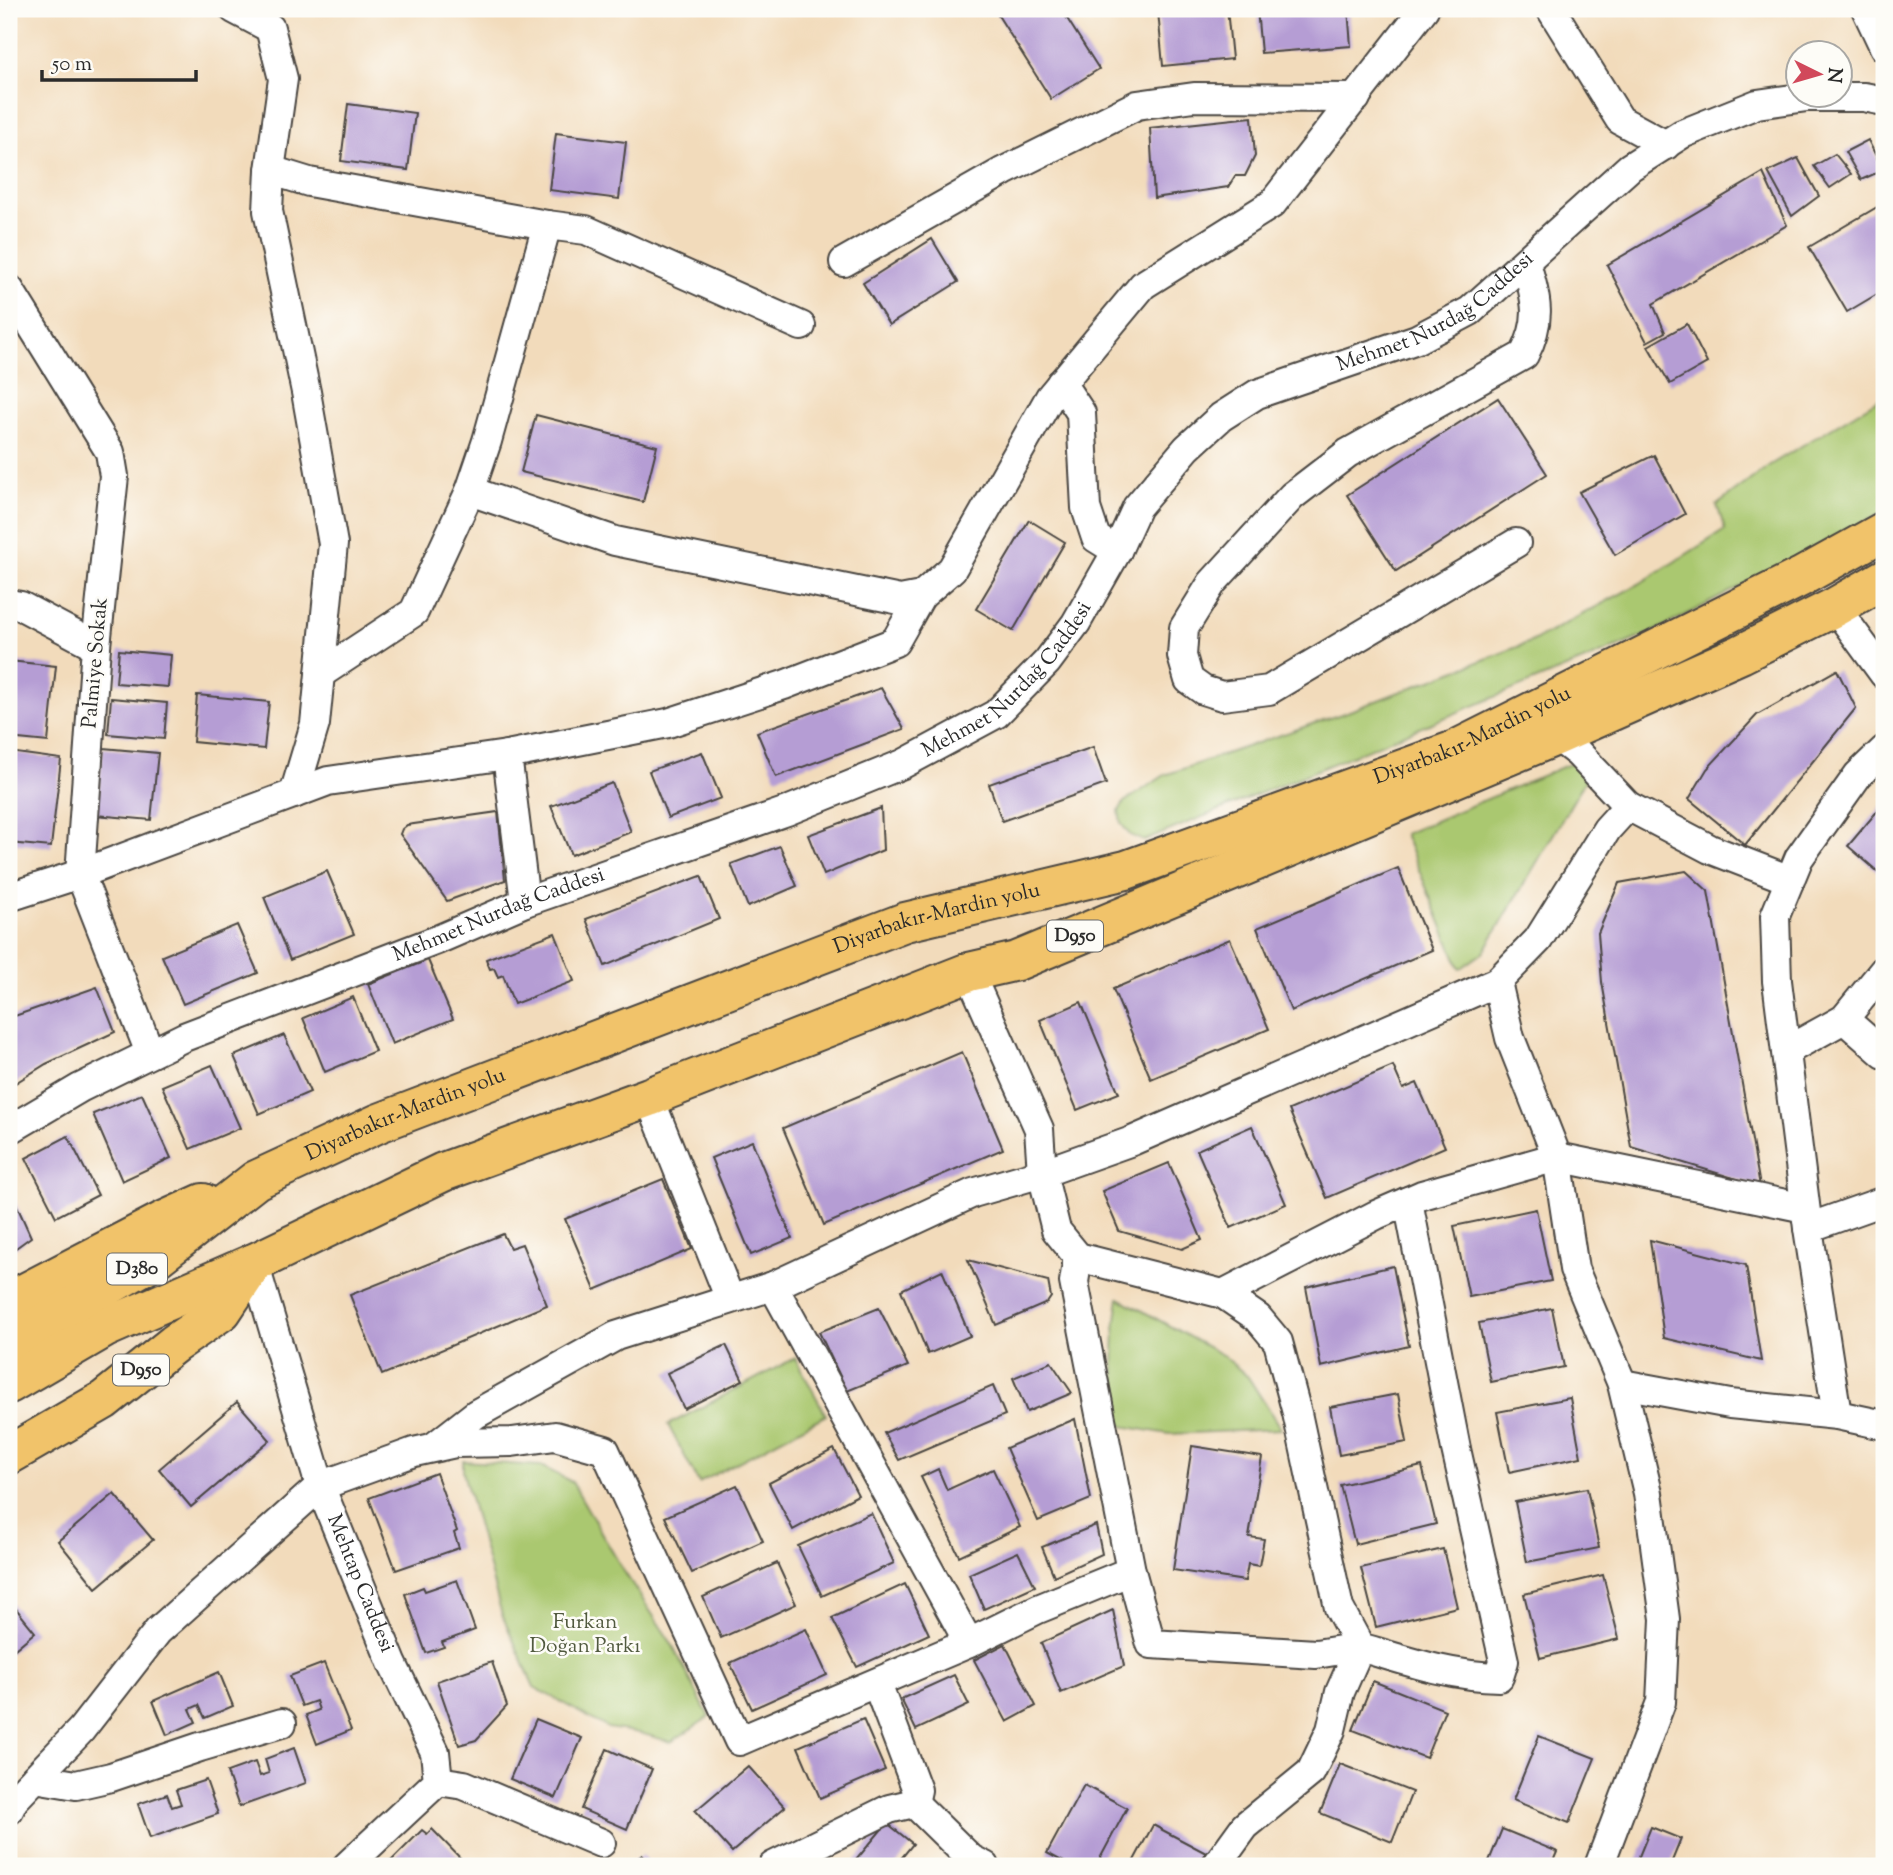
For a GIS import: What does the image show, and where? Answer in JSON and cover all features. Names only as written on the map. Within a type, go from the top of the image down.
[{"type":"highway","name":"Diyarbakır-Mardin yolu","points":[[9,1343],[155,1259],[256,1180],[379,1123],[905,922],[1126,870],[1455,750],[1801,578],[1884,531]]},
{"type":"highway","name":"Diyarbakır-Mardin yolu","points":[[9,1384],[105,1328],[254,1263],[443,1172],[649,1097],[969,972],[1017,961],[1556,736],[1741,653],[1835,607],[1884,579]]},
{"type":"highway","name":"D950","points":[[9,1301],[163,1221],[256,1180]]},
{"type":"highway","name":"D950","points":[[9,1455],[104,1400],[174,1344],[222,1311],[254,1263]]},
{"type":"street","points":[[234,9],[270,28],[283,79],[270,170],[268,211],[306,392],[333,544],[315,724],[293,794]]},
{"type":"street","points":[[9,897],[80,874],[328,781],[507,755],[668,723],[784,685],[895,642],[921,596],[952,569],[1050,397],[1061,383],[1143,285],[1272,204],[1424,9]]},
{"type":"street","points":[[1551,9],[1620,120],[1666,145]]},
{"type":"street","points":[[1866,9],[1884,47]]},
{"type":"street","points":[[844,262],[1004,172],[1137,105],[1195,97],[1356,98]]},
{"type":"street","name":"Mehmet Nurdağ Caddesi","points":[[9,1130],[80,1088],[184,1037],[436,940],[525,902],[788,811],[903,764],[996,714],[1047,662],[1076,622],[1117,551],[1137,506],[1187,448],[1221,417],[1257,394],[1417,339],[1470,311],[1630,167],[1682,134],[1757,104],[1807,97],[1864,97],[1884,102]]},
{"type":"street","points":[[270,170],[309,182],[586,230],[801,326]]},
{"type":"street","points":[[320,674],[414,612],[470,492],[487,441],[547,225]]},
{"type":"street","points":[[1516,543],[1269,690],[1222,696],[1203,690],[1189,680],[1182,656],[1184,628],[1212,583],[1292,496],[1348,453],[1524,355],[1535,334],[1537,314],[1526,263]]},
{"type":"street","name":"Palmiye Sokak","points":[[9,289],[110,452],[114,476],[96,646],[80,874],[150,1053]]},
{"type":"street","points":[[1061,383],[1081,413],[1086,508],[1096,538],[1117,551]]},
{"type":"street","points":[[470,492],[615,541],[900,600],[921,596]]},
{"type":"street","points":[[9,604],[21,606],[96,646]]},
{"type":"street","points":[[1835,607],[1884,674]]},
{"type":"street","points":[[1556,736],[1578,753],[1629,806],[1710,849],[1790,880]]},
{"type":"street","points":[[1837,1415],[1807,1218],[1777,981],[1775,916],[1799,858],[1858,775],[1884,750]]},
{"type":"street","points":[[507,755],[525,902]]},
{"type":"street","points":[[432,1448],[476,1414],[616,1336],[773,1286],[973,1192],[1042,1173],[1132,1141],[1497,982],[1538,940],[1607,829],[1629,806]]},
{"type":"street","points":[[1786,1051],[1844,1019],[1884,970]]},
{"type":"street","points":[[969,972],[1039,1129],[1042,1173],[1056,1230],[1078,1257],[1223,1294],[1258,1318],[1278,1342],[1297,1413],[1339,1608],[1360,1647]]},
{"type":"street","points":[[1497,982],[1510,1038],[1557,1157],[1574,1269],[1622,1384],[1647,1493],[1665,1619],[1661,1702],[1599,1866]]},
{"type":"street","points":[[1844,1019],[1884,1054]]},
{"type":"street","points":[[649,1097],[730,1299]]},
{"type":"street","points":[[1223,1294],[1408,1201],[1557,1157],[1807,1218],[1884,1201]]},
{"type":"street","points":[[1078,1257],[1074,1282],[1131,1571],[1151,1644],[1316,1654],[1360,1647],[1425,1667],[1470,1677],[1499,1677],[1503,1661],[1456,1449],[1408,1201]]},
{"type":"street","name":"Mehtap Caddesi","points":[[254,1263],[320,1486],[392,1663],[435,1752],[438,1781]]},
{"type":"street","points":[[773,1286],[969,1643]]},
{"type":"street","points":[[1622,1384],[1730,1404],[1837,1415],[1884,1426]]},
{"type":"street","points":[[11,1805],[81,1730],[159,1630],[320,1486],[414,1452],[455,1443],[512,1442],[555,1436],[605,1450],[739,1741],[877,1684],[1038,1609],[1131,1571]]},
{"type":"street","points":[[1216,1866],[1245,1826],[1311,1772],[1331,1730],[1340,1692],[1360,1647]]},
{"type":"street","points":[[877,1684],[917,1790],[914,1803]]},
{"type":"street","points":[[35,1778],[75,1785],[111,1777],[282,1723]]},
{"type":"street","points":[[348,1866],[438,1781],[464,1785],[601,1843]]},
{"type":"street","points":[[773,1866],[889,1809],[914,1803]]},
{"type":"street","points":[[914,1803],[971,1859],[985,1866]]},
{"type":"green space","points":[[1884,396],[1884,512],[1651,633],[1144,841],[1130,835],[1121,823],[1119,811],[1124,802],[1165,775],[1347,712],[1533,641],[1639,584],[1725,530],[1717,505],[1770,465]]},
{"type":"green space","points":[[1572,763],[1586,779],[1484,952],[1460,969],[1404,834]]},
{"type":"green space","points":[[1119,1298],[1224,1356],[1248,1377],[1281,1429],[1169,1434],[1121,1426],[1114,1362]]},
{"type":"green space","points":[[795,1358],[826,1415],[699,1483],[668,1425]]},
{"type":"green space","name":"Furkan Doğan Parkı","points":[[463,1461],[541,1466],[572,1482],[623,1570],[672,1644],[709,1717],[671,1742],[608,1728],[534,1687],[502,1615],[463,1472]]},
{"type":"building","points":[[994,9],[1061,9],[1099,69],[1051,99]]},
{"type":"building","points":[[1227,9],[1232,59],[1163,66],[1158,11]]},
{"type":"building","points":[[1257,9],[1348,9],[1351,46],[1261,53]]},
{"type":"building","points":[[348,104],[415,113],[408,170],[341,161]]},
{"type":"building","points":[[1252,117],[1255,156],[1245,176],[1235,176],[1228,187],[1154,198],[1150,128]]},
{"type":"building","points":[[556,133],[626,142],[619,199],[549,190]]},
{"type":"building","points":[[1868,140],[1883,170],[1861,180],[1845,152]]},
{"type":"building","points":[[1835,154],[1851,174],[1830,188],[1814,166]]},
{"type":"building","points":[[1798,158],[1819,196],[1792,216],[1768,172]]},
{"type":"building","points":[[1763,173],[1787,225],[1653,304],[1665,332],[1647,342],[1607,265]]},
{"type":"building","points":[[1884,203],[1884,290],[1847,312],[1809,247]]},
{"type":"building","points":[[932,239],[958,282],[889,325],[863,283]]},
{"type":"building","points":[[1687,324],[1707,363],[1670,384],[1648,346]]},
{"type":"building","points":[[1498,398],[1547,474],[1396,571],[1347,495]]},
{"type":"building","points":[[536,415],[657,446],[643,502],[521,472]]},
{"type":"building","points":[[1654,455],[1685,514],[1615,555],[1579,492]]},
{"type":"building","points":[[1029,520],[1065,542],[1013,631],[976,609]]},
{"type":"building","points":[[119,650],[171,655],[168,687],[116,683]]},
{"type":"building","points":[[9,661],[56,666],[48,742],[9,738]]},
{"type":"building","points":[[1837,670],[1856,708],[1745,845],[1689,799],[1707,769],[1757,715]]},
{"type":"building","points":[[881,688],[904,729],[776,777],[757,732]]},
{"type":"building","points":[[197,695],[269,702],[264,749],[193,742]]},
{"type":"building","points":[[111,698],[167,703],[164,739],[108,734]]},
{"type":"building","points":[[1093,747],[1106,784],[1002,821],[989,784]]},
{"type":"building","points":[[103,748],[158,753],[151,820],[96,815]]},
{"type":"building","points":[[9,752],[61,759],[51,847],[9,843]]},
{"type":"building","points":[[702,752],[721,798],[668,818],[649,771]]},
{"type":"building","points":[[612,783],[631,832],[571,855],[551,806]]},
{"type":"building","points":[[1884,803],[1884,877],[1848,846]]},
{"type":"building","points":[[881,808],[883,850],[824,875],[808,835]]},
{"type":"building","points":[[498,812],[505,880],[447,901],[400,834],[402,829],[407,825]]},
{"type":"building","points":[[780,846],[797,886],[748,907],[731,864]]},
{"type":"building","points":[[1398,868],[1432,950],[1291,1011],[1257,928]]},
{"type":"building","points":[[327,871],[354,934],[290,960],[264,897]]},
{"type":"building","points":[[1686,871],[1708,891],[1760,1186],[1631,1147],[1602,982],[1598,933],[1619,883]]},
{"type":"building","points":[[701,876],[719,919],[605,966],[586,919]]},
{"type":"building","points":[[237,925],[258,973],[183,1004],[162,956]]},
{"type":"building","points":[[555,933],[574,981],[514,1004],[503,975],[498,977],[494,968],[490,969],[486,959]]},
{"type":"building","points":[[1230,939],[1269,1029],[1151,1079],[1113,989]]},
{"type":"building","points":[[428,960],[453,1019],[392,1044],[368,984]]},
{"type":"building","points":[[97,987],[115,1032],[46,1064],[9,1087],[9,1018]]},
{"type":"building","points":[[353,997],[375,1051],[325,1072],[303,1018]]},
{"type":"building","points":[[1081,1002],[1119,1093],[1077,1110],[1040,1020]]},
{"type":"building","points":[[284,1035],[310,1092],[259,1114],[234,1056]]},
{"type":"building","points":[[962,1052],[1003,1149],[824,1225],[783,1128]]},
{"type":"building","points":[[212,1065],[240,1128],[190,1149],[162,1086]]},
{"type":"building","points":[[1393,1066],[1403,1089],[1417,1083],[1445,1147],[1327,1198],[1289,1110]]},
{"type":"building","points":[[142,1094],[171,1158],[122,1181],[93,1114]]},
{"type":"building","points":[[1252,1126],[1286,1204],[1231,1228],[1197,1150]]},
{"type":"building","points":[[68,1136],[98,1195],[56,1217],[26,1158]]},
{"type":"building","points":[[752,1141],[792,1238],[751,1255],[711,1158]]},
{"type":"building","points":[[1169,1163],[1202,1240],[1182,1249],[1119,1231],[1102,1191]]},
{"type":"building","points":[[663,1179],[692,1249],[595,1290],[565,1219]]},
{"type":"building","points":[[9,1188],[31,1237],[9,1253]]},
{"type":"building","points":[[1536,1209],[1551,1281],[1469,1297],[1454,1226]]},
{"type":"building","points":[[503,1234],[510,1248],[522,1244],[547,1305],[382,1375],[350,1295]]},
{"type":"building","points":[[1650,1240],[1746,1265],[1761,1361],[1664,1338]]},
{"type":"building","points":[[968,1260],[1048,1281],[1051,1297],[1047,1303],[996,1325]]},
{"type":"building","points":[[1393,1266],[1409,1346],[1321,1367],[1306,1287]]},
{"type":"building","points":[[942,1270],[970,1336],[928,1354],[901,1290]]},
{"type":"building","points":[[879,1308],[908,1366],[847,1391],[819,1332]]},
{"type":"building","points":[[1552,1308],[1564,1367],[1491,1382],[1479,1323]]},
{"type":"building","points":[[726,1345],[743,1380],[684,1409],[667,1373]]},
{"type":"building","points":[[1051,1362],[1072,1393],[1027,1412],[1013,1378]]},
{"type":"building","points":[[993,1386],[1005,1415],[899,1460],[884,1433]]},
{"type":"building","points":[[1398,1394],[1407,1442],[1339,1455],[1330,1407]]},
{"type":"building","points":[[1570,1398],[1581,1457],[1509,1472],[1497,1412]]},
{"type":"building","points":[[237,1402],[270,1440],[191,1507],[159,1469]]},
{"type":"building","points":[[1075,1419],[1091,1499],[1038,1521],[1006,1448]]},
{"type":"building","points":[[1192,1446],[1262,1457],[1249,1537],[1264,1539],[1259,1566],[1248,1564],[1245,1581],[1173,1570]]},
{"type":"building","points":[[834,1449],[858,1495],[793,1530],[769,1483]]},
{"type":"building","points":[[1422,1466],[1436,1524],[1355,1544],[1340,1485]]},
{"type":"building","points":[[938,1469],[947,1490],[993,1469],[1020,1527],[959,1556],[921,1477]]},
{"type":"building","points":[[436,1473],[457,1531],[454,1533],[459,1548],[396,1570],[369,1498]]},
{"type":"building","points":[[737,1485],[763,1541],[692,1573],[665,1517]]},
{"type":"building","points":[[1587,1488],[1599,1548],[1527,1562],[1515,1502]]},
{"type":"building","points":[[114,1494],[153,1540],[96,1588],[58,1541]]},
{"type":"building","points":[[871,1513],[894,1563],[822,1596],[798,1546]]},
{"type":"building","points":[[1096,1525],[1102,1554],[1054,1576],[1042,1547]]},
{"type":"building","points":[[1443,1549],[1457,1607],[1376,1627],[1361,1568]]},
{"type":"building","points":[[1018,1552],[1035,1586],[984,1609],[969,1574]]},
{"type":"building","points":[[777,1563],[796,1604],[721,1638],[703,1597]]},
{"type":"building","points":[[1603,1575],[1619,1639],[1540,1658],[1524,1594]]},
{"type":"building","points":[[457,1580],[475,1630],[442,1642],[444,1647],[426,1653],[405,1594],[423,1587],[425,1591]]},
{"type":"building","points":[[905,1584],[929,1634],[857,1667],[832,1618]]},
{"type":"building","points":[[9,1600],[35,1632],[9,1654]]},
{"type":"building","points":[[1113,1610],[1124,1666],[1061,1693],[1041,1643]]},
{"type":"building","points":[[806,1629],[827,1675],[752,1709],[730,1663]]},
{"type":"building","points":[[1005,1644],[1036,1706],[1007,1722],[974,1660]]},
{"type":"building","points":[[492,1662],[507,1706],[476,1740],[459,1745],[437,1681]]},
{"type":"building","points":[[324,1663],[351,1730],[317,1744],[306,1715],[319,1710],[316,1701],[302,1706],[290,1676]]},
{"type":"building","points":[[219,1672],[233,1706],[205,1718],[199,1705],[190,1709],[196,1722],[167,1735],[153,1701]]},
{"type":"building","points":[[954,1675],[969,1705],[916,1730],[901,1699]]},
{"type":"building","points":[[1373,1681],[1445,1710],[1426,1758],[1353,1730]]},
{"type":"building","points":[[536,1719],[582,1738],[556,1798],[510,1779]]},
{"type":"building","points":[[863,1719],[885,1770],[820,1798],[798,1747]]},
{"type":"building","points":[[1539,1736],[1595,1758],[1569,1823],[1513,1800]]},
{"type":"building","points":[[294,1748],[306,1783],[239,1807],[227,1772],[255,1762],[260,1776],[269,1773],[265,1759]]},
{"type":"building","points":[[607,1749],[652,1769],[627,1829],[581,1809]]},
{"type":"building","points":[[1340,1764],[1412,1792],[1392,1842],[1320,1813]]},
{"type":"building","points":[[748,1766],[785,1807],[732,1852],[695,1811]]},
{"type":"building","points":[[206,1780],[218,1814],[150,1838],[138,1804],[167,1794],[172,1807],[181,1804],[176,1790]]},
{"type":"building","points":[[1084,1785],[1127,1808],[1096,1866],[1071,1866],[1047,1853]]},
{"type":"building","points":[[887,1823],[913,1844],[895,1866],[851,1866]]},
{"type":"building","points":[[1153,1825],[1206,1853],[1198,1866],[1131,1866]]},
{"type":"building","points":[[1651,1827],[1681,1839],[1670,1866],[1635,1866]]},
{"type":"building","points":[[432,1829],[468,1866],[387,1865],[422,1830],[427,1834]]},
{"type":"building","points":[[1502,1829],[1558,1852],[1552,1866],[1487,1866]]},
{"type":"building","points":[[642,1855],[652,1866],[628,1866]]}]
